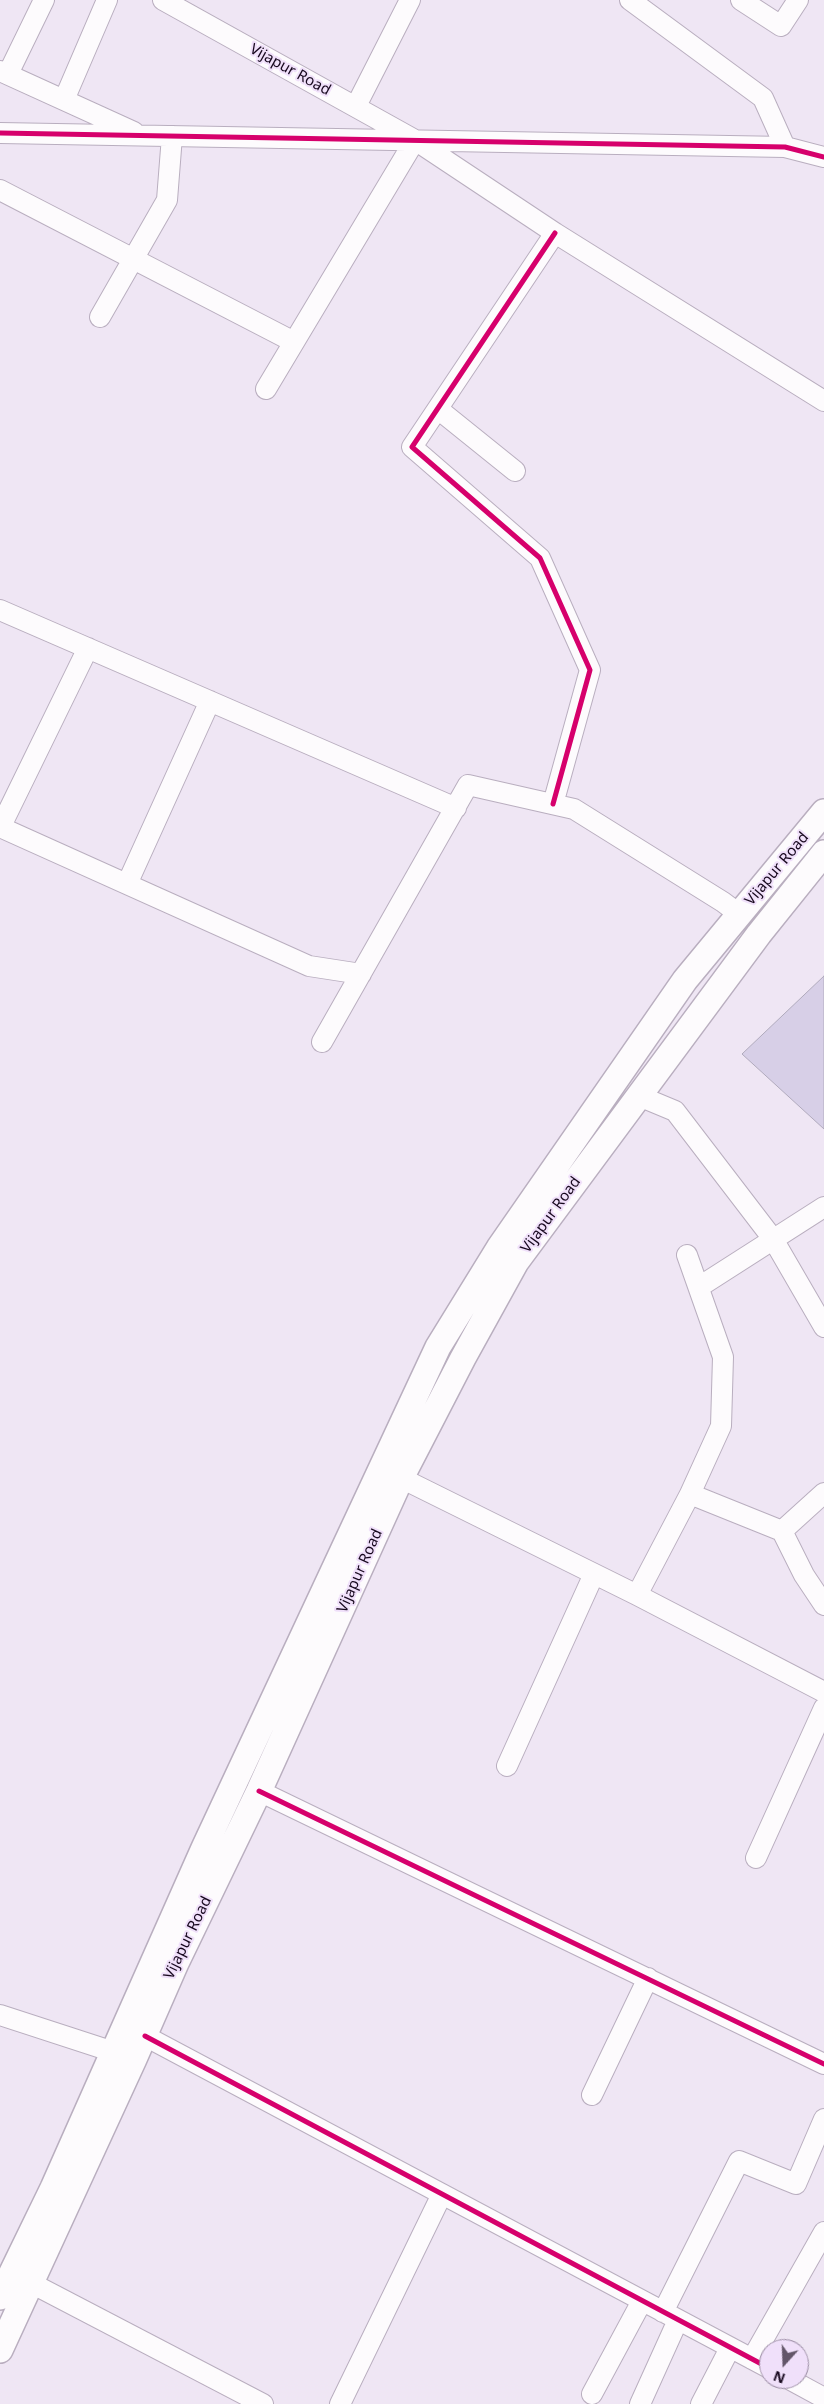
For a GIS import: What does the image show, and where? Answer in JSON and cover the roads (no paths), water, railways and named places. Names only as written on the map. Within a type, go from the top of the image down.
[{"type":"main road","name":"Vijapur Road","points":[[0,2350],[32,2283],[124,2056],[204,1848],[438,1348],[499,1248],[685,980],[824,812]]},
{"type":"main road","name":"Vijapur Road","points":[[0,2297],[53,2188],[124,2056],[145,2036],[176,1963],[259,1792],[402,1478],[463,1358],[516,1262],[759,934],[824,853]]},
{"type":"street","points":[[44,0],[4,72],[140,135]]},
{"type":"street","points":[[64,100],[107,0]]},
{"type":"street","name":"Vijapur Road","points":[[163,0],[415,140],[556,233],[824,401]]},
{"type":"street","points":[[356,106],[410,0]]},
{"type":"street","points":[[630,0],[763,98],[785,147]]},
{"type":"street","points":[[741,0],[781,26],[798,0]]},
{"type":"street","points":[[0,133],[785,147],[824,157]]},
{"type":"street","points":[[100,317],[167,200],[172,136]]},
{"type":"street","points":[[266,388],[415,140]]},
{"type":"street","points":[[0,190],[294,342]]},
{"type":"street","points":[[553,804],[590,670],[540,558],[412,447],[556,233]]},
{"type":"street","points":[[438,409],[516,471]]},
{"type":"street","points":[[0,610],[456,808]]},
{"type":"street","points":[[88,648],[0,828],[309,966],[361,974]]},
{"type":"street","points":[[127,884],[210,701]]},
{"type":"street","points":[[322,1042],[468,785],[574,809],[723,902],[739,914]]},
{"type":"street","points":[[638,1096],[675,1111],[773,1239],[824,1327]]},
{"type":"street","points":[[699,1287],[824,1207]]},
{"type":"street","points":[[637,1595],[690,1494],[721,1426],[723,1357],[687,1255]]},
{"type":"street","points":[[402,1478],[637,1595],[824,1692]]},
{"type":"street","points":[[782,1532],[824,1493]]},
{"type":"street","points":[[690,1494],[782,1532],[804,1575],[824,1604]]},
{"type":"street","points":[[506,1766],[594,1574]]},
{"type":"street","points":[[756,1858],[824,1708]]},
{"type":"street","points":[[259,1792],[824,2064]]},
{"type":"street","points":[[592,2095],[648,1978]]},
{"type":"street","points":[[0,2015],[124,2056]]},
{"type":"street","points":[[145,2036],[759,2363]]},
{"type":"street","points":[[640,2404],[670,2316],[740,2161],[796,2184],[824,2119]]},
{"type":"street","points":[[340,2404],[442,2194]]},
{"type":"street","points":[[773,2339],[824,2232]]},
{"type":"street","points":[[32,2283],[263,2404]]},
{"type":"street","points":[[592,2394],[642,2301]]},
{"type":"street","points":[[701,2404],[730,2348]]},
{"type":"street","points":[[807,2389],[824,2398]]}]
